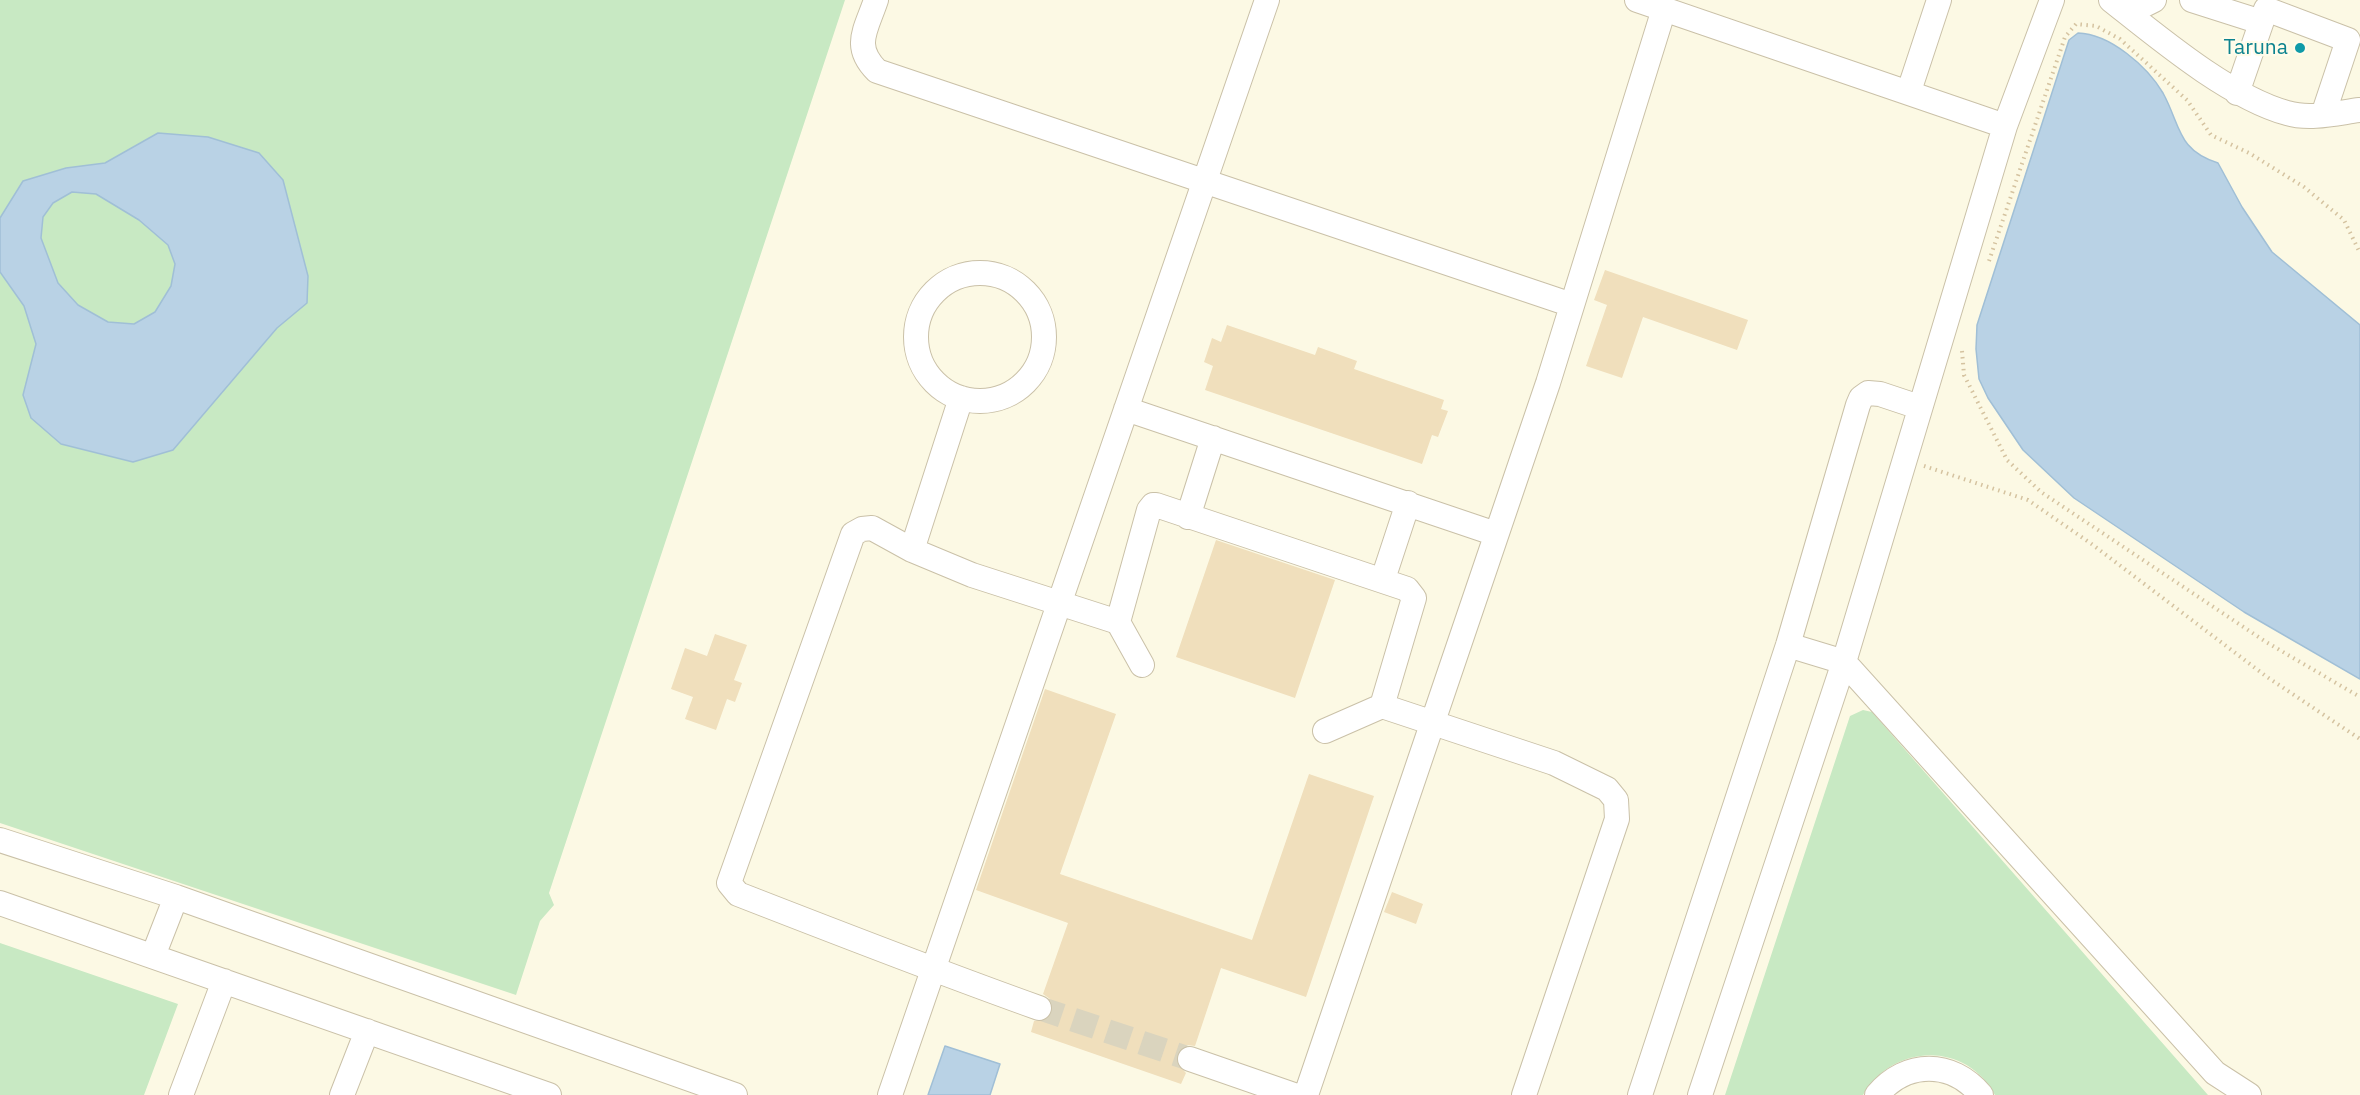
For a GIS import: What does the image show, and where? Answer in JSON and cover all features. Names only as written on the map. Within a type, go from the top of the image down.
[{"type":"lane","points":[[876,0],[862,42],[864,58],[877,71],[1572,305]]},
{"type":"lane","points":[[890,1095],[931,970],[1267,0]]},
{"type":"lane","points":[[1637,0],[2005,126]]},
{"type":"lane","points":[[1909,92],[1939,0]]},
{"type":"lane","points":[[1700,1095],[1844,662],[1903,459],[2005,126],[2052,0]]},
{"type":"lane","points":[[2119,7],[2154,0]]},
{"type":"lane","points":[[2192,0],[2261,22]]},
{"type":"lane","points":[[2119,7],[2237,93],[2289,114],[2323,115],[2360,110]]},
{"type":"lane","points":[[1306,1095],[1497,534],[1572,305],[1664,9]]},
{"type":"lane","points":[[2237,93],[2266,9],[2348,40],[2323,115]]},
{"type":"lane","points":[[987,273],[1010,279],[1029,294],[1041,315],[1044,338],[1039,361],[1026,381],[1007,395],[984,401],[961,398],[940,387],[925,369],[916,347],[917,323],[926,301],[943,284],[964,274],[987,273]]},
{"type":"lane","points":[[1640,1095],[1788,645],[1861,398],[1868,393],[1880,394],[1919,407]]},
{"type":"lane","points":[[912,550],[961,398]]},
{"type":"lane","points":[[1126,409],[1497,534]]},
{"type":"lane","points":[[1188,518],[1213,438]]},
{"type":"lane","points":[[1383,579],[1408,503]]},
{"type":"lane","points":[[1118,622],[1150,507],[1156,506],[1383,579],[1407,589],[1413,598],[1382,706]]},
{"type":"lane","points":[[1039,1008],[931,970],[840,932],[738,894],[729,883],[853,534],[862,529],[872,528],[912,550],[972,574],[1118,622],[1142,665]]},
{"type":"lane","points":[[1788,645],[1844,662],[2215,1073],[2249,1095]]},
{"type":"lane","points":[[1325,731],[1382,706],[1554,763],[1606,789],[1616,800],[1617,819],[1524,1095]]},
{"type":"lane","points":[[0,840],[176,897],[735,1095]]},
{"type":"lane","points":[[153,956],[176,897]]},
{"type":"lane","points":[[0,903],[549,1095]]},
{"type":"lane","points":[[181,1095],[224,981]]},
{"type":"lane","points":[[342,1095],[366,1031]]},
{"type":"lane","points":[[1190,1059],[1293,1095]]},
{"type":"lane","points":[[1876,1095],[1887,1082],[1905,1072],[1926,1067],[1946,1070],[1965,1079],[1981,1095]]},
{"type":"path","points":[[1987,268],[2065,37],[2076,24],[2096,26],[2120,39],[2187,100],[2211,135],[2249,153],[2304,187],[2344,220],[2360,253]]},
{"type":"path","points":[[1961,346],[1964,375],[2007,460],[2041,492],[2266,642],[2360,697]]},
{"type":"path","points":[[1903,459],[1987,484],[2028,500],[2093,545],[2267,677],[2360,739]]},
{"type":"green space","points":[[0,0],[845,0],[549,893],[554,905],[540,921],[516,995],[0,823]]},
{"type":"green space","points":[[1863,710],[1872,712],[2208,1095],[1995,1095],[1982,1077],[1966,1065],[1948,1058],[1929,1055],[1910,1058],[1892,1065],[1876,1078],[1863,1095],[1725,1095],[1850,716]]},
{"type":"green space","points":[[0,943],[178,1004],[144,1095],[0,1095]]},
{"type":"water","points":[[2078,33],[2103,39],[2138,62],[2163,93],[2187,144],[2205,158],[2218,163],[2242,207],[2272,252],[2360,325],[2360,679],[2244,612],[2074,498],[2023,450],[1988,398],[1979,379],[1976,349],[1977,325],[2069,40]]},
{"type":"water","points":[[158,133],[208,137],[259,153],[283,180],[308,276],[307,303],[277,328],[173,450],[133,462],[61,444],[31,418],[23,395],[36,344],[24,306],[0,272],[0,218],[23,181],[66,168],[105,163]],"holes":[[[72,192],[96,194],[139,220],[168,245],[175,264],[171,286],[155,312],[134,324],[108,322],[78,305],[58,283],[41,238],[43,217],[53,203]]]},
{"type":"water","points":[[945,1046],[1000,1064],[990,1095],[928,1095]]},
{"type":"building","points":[[1605,270],[1748,320],[1737,350],[1643,317],[1622,378],[1586,366],[1607,305],[1594,300]]},
{"type":"building","points":[[1227,325],[1315,355],[1318,347],[1357,361],[1354,369],[1444,400],[1441,409],[1448,411],[1438,437],[1432,435],[1422,464],[1205,390],[1213,366],[1204,362],[1212,338],[1221,342]]},
{"type":"building","points":[[1216,540],[1335,580],[1295,698],[1176,657]]},
{"type":"building","points":[[715,634],[747,645],[734,680],[742,683],[735,702],[727,699],[716,730],[685,719],[693,697],[671,689],[685,648],[707,656]]},
{"type":"building","points":[[1045,689],[1116,714],[1060,874],[1252,940],[1309,774],[1374,796],[1306,997],[1221,968],[1195,1046],[1187,1045],[1177,1054],[1176,1062],[1186,1073],[1181,1084],[1031,1032],[1034,1021],[1048,1019],[1053,1012],[1050,999],[1043,994],[1068,923],[976,890]]},
{"type":"building","points":[[1392,892],[1423,904],[1416,924],[1384,912]]},
{"type":"tunnel","points":[[1039,1008],[1190,1059]]},
{"type":"place","name":"Taruna","points":[[2300,48]]}]
